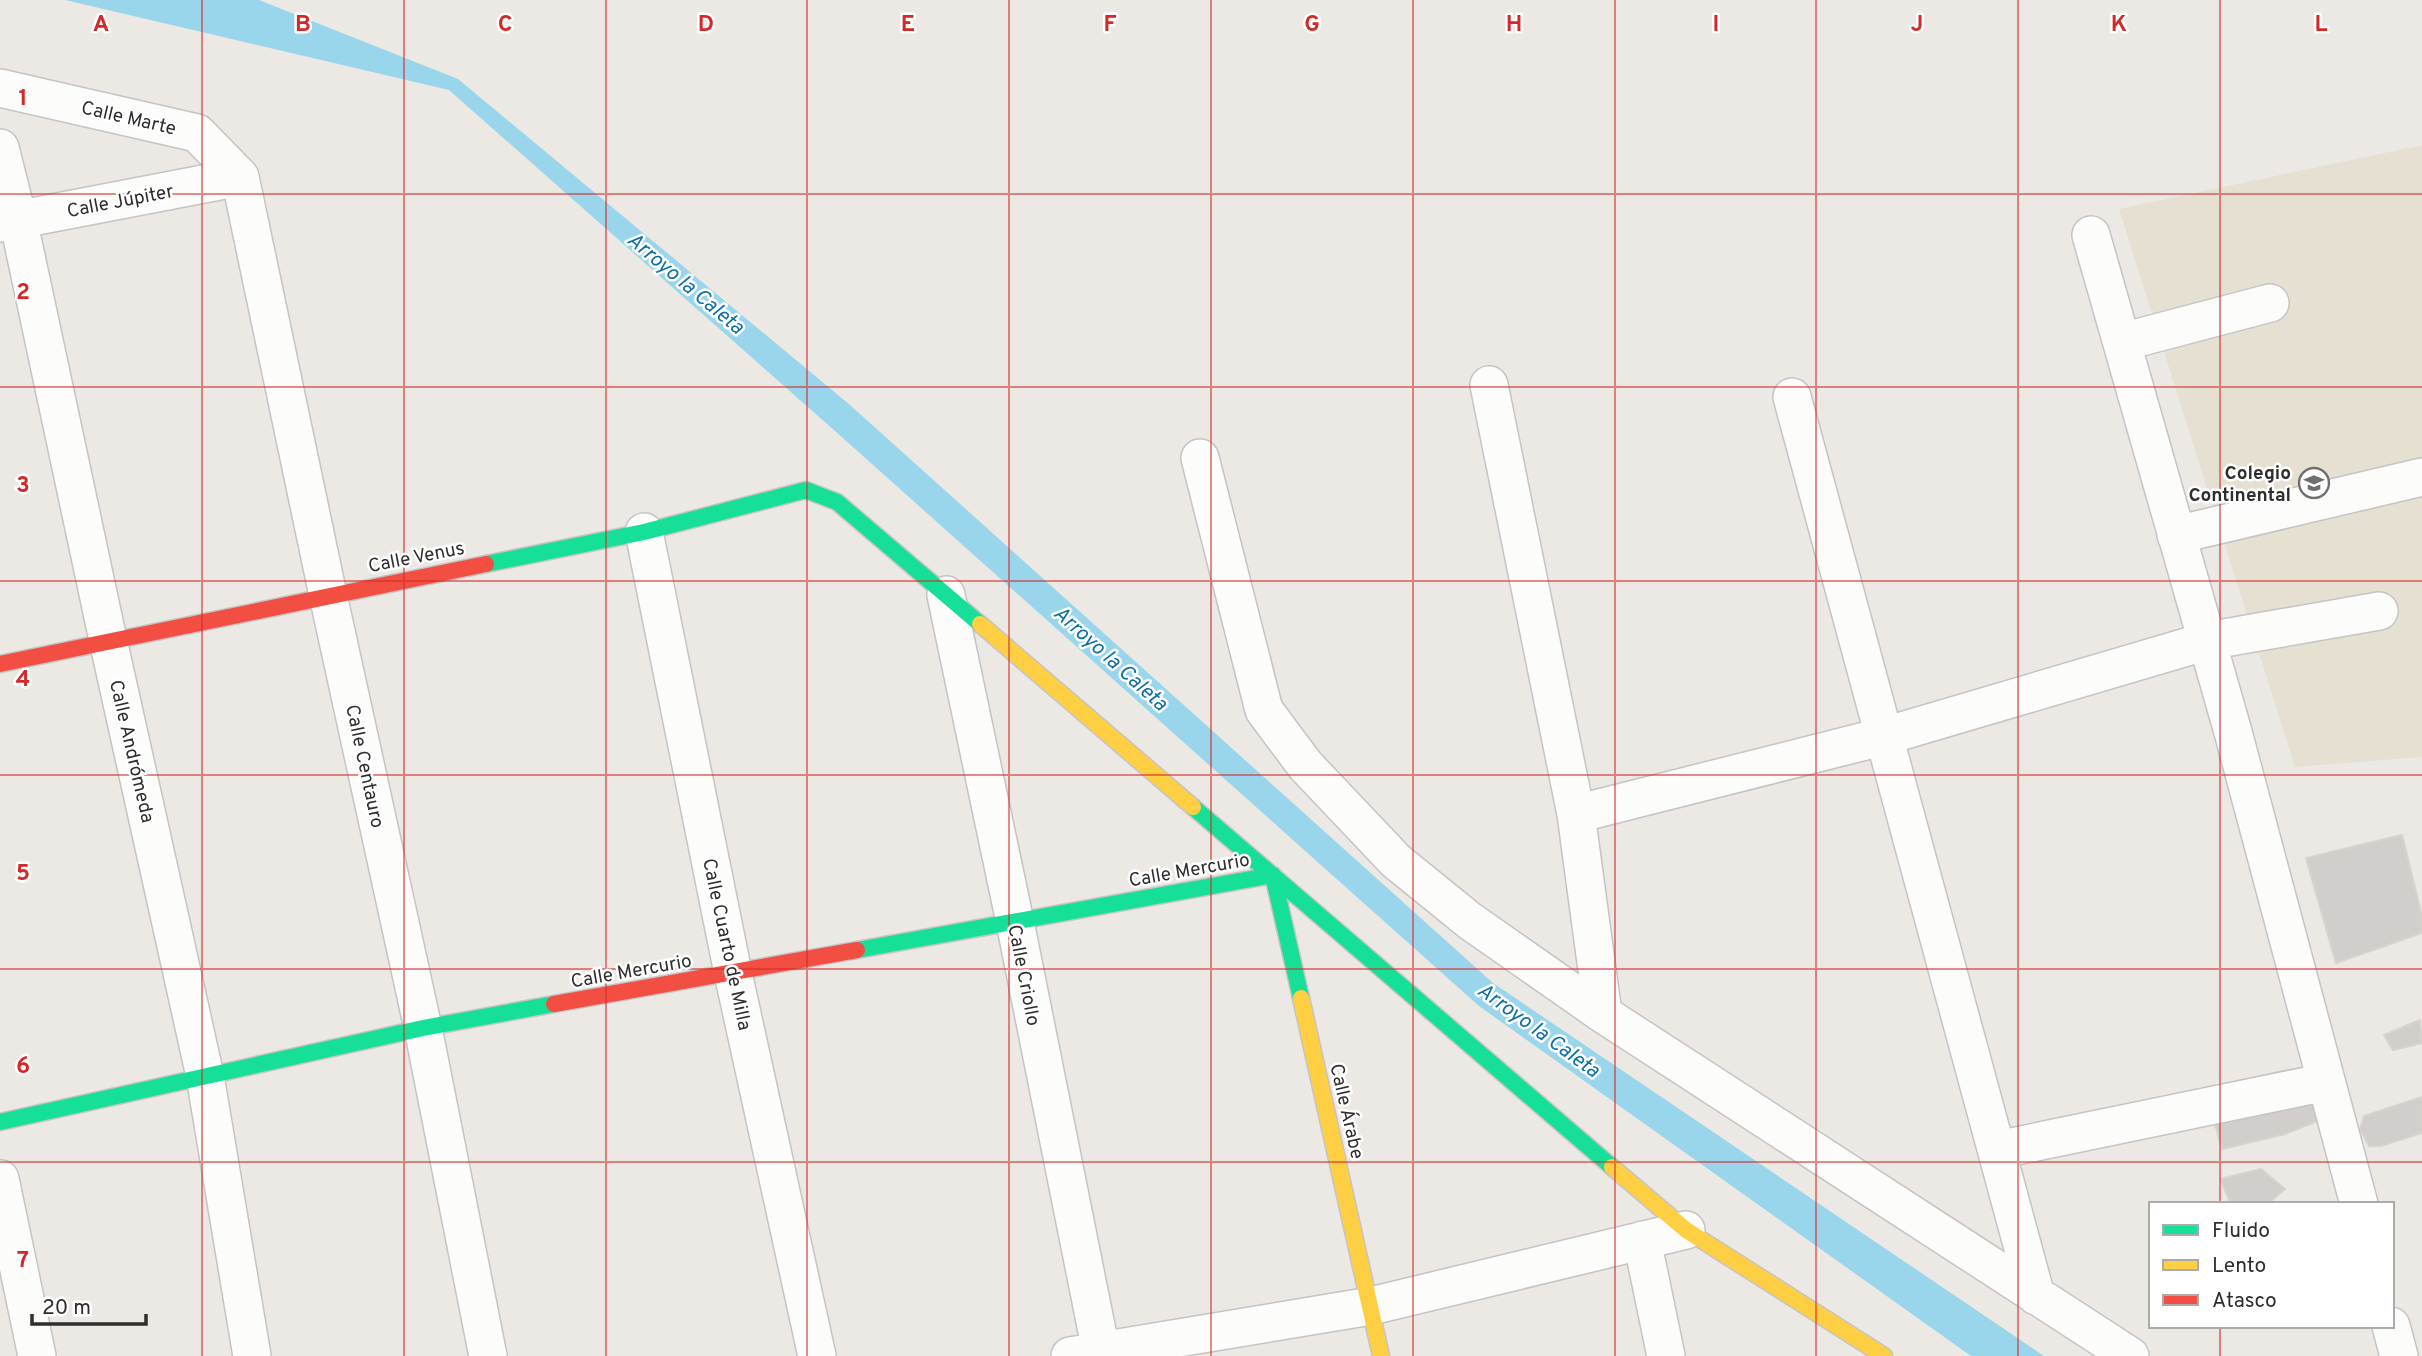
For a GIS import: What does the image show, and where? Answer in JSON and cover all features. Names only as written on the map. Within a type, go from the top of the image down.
[{"type":"street","name":"Calle Marte","points":[[0,88],[197,133],[240,177]]},
{"type":"street","name":"Calle Andrómeda","points":[[0,148],[9,221],[108,640],[205,1076],[252,1356]]},
{"type":"street","name":"Calle Júpiter","points":[[9,221],[240,177]]},
{"type":"street","name":"Calle Centauro","points":[[240,177],[423,1028],[488,1356]]},
{"type":"street","points":[[2091,235],[2207,641],[2358,1202]]},
{"type":"street","points":[[2122,342],[2270,303]]},
{"type":"street","points":[[1489,385],[1576,814],[1602,1014]]},
{"type":"street","points":[[1792,397],[2036,1296]]},
{"type":"street","points":[[1200,458],[1264,710],[1305,765],[1396,861],[1470,921],[1602,1014],[2130,1356]]},
{"type":"street","points":[[2176,535],[2422,477]]},
{"type":"street","name":"Calle Venus","points":[[0,664],[644,532],[806,490],[837,502],[946,595]]},
{"type":"street","name":"Calle Cuarto de Milla","points":[[644,532],[733,973],[817,1356]]},
{"type":"street","points":[[946,595],[1686,1230],[1884,1356]]},
{"type":"street","name":"Calle Criollo","points":[[946,595],[1015,922],[1091,1354]]},
{"type":"street","points":[[1576,814],[1885,736],[2207,641],[2379,611]]},
{"type":"street","name":"Calle Mercurio","points":[[0,1122],[423,1028],[1273,876]]},
{"type":"street","name":"Calle Árabe","points":[[1273,876],[1381,1356]]},
{"type":"street","points":[[1997,1150],[2326,1082]]},
{"type":"street","points":[[0,1179],[37,1356]]},
{"type":"street","points":[[1091,1354],[1371,1306],[1686,1230]]},
{"type":"street","points":[[1642,1240],[1666,1356]]},
{"type":"street","points":[[2392,1328],[2399,1356]]},
{"type":"shaded area","name":"Colegio Continental","points":[[2422,145],[2422,757],[2295,767],[2119,209]]},
{"type":"water","name":"Arroyo la Caleta","points":[[65,0],[259,0],[458,79],[850,405],[1493,983],[2044,1356],[1971,1356],[1479,1006],[449,90]]},
{"type":"building","points":[[2402,835],[2422,916],[2422,933],[2336,963],[2306,858]]},
{"type":"building","points":[[2420,1020],[2422,1043],[2393,1050],[2384,1035]]},
{"type":"building","points":[[2293,1069],[2325,1118],[2285,1134],[2222,1149],[2205,1088]]},
{"type":"building","points":[[2422,1097],[2422,1133],[2381,1146],[2369,1146],[2360,1129],[2364,1116]]},
{"type":"building","points":[[2261,1169],[2285,1189],[2270,1202],[2230,1202],[2220,1179]]},
{"type":"traffic: fast","points":[[486,564],[644,532],[806,490],[837,502],[980,624]]},
{"type":"traffic: fast","points":[[1193,807],[1612,1167]]},
{"type":"traffic: fast","points":[[857,950],[1273,875],[1301,998]]},
{"type":"traffic: fast","points":[[0,1122],[423,1028],[554,1004]]},
{"type":"traffic: slow","points":[[980,624],[1193,807]]},
{"type":"traffic: slow","points":[[1301,998],[1381,1356]]},
{"type":"traffic: slow","points":[[1612,1167],[1686,1230],[1884,1356]]},
{"type":"traffic: jam","points":[[0,664],[486,564]]},
{"type":"traffic: jam","points":[[554,1004],[857,950]]},
{"type":"place","name":"Colegio Continental","points":[[2314,483]]}]
